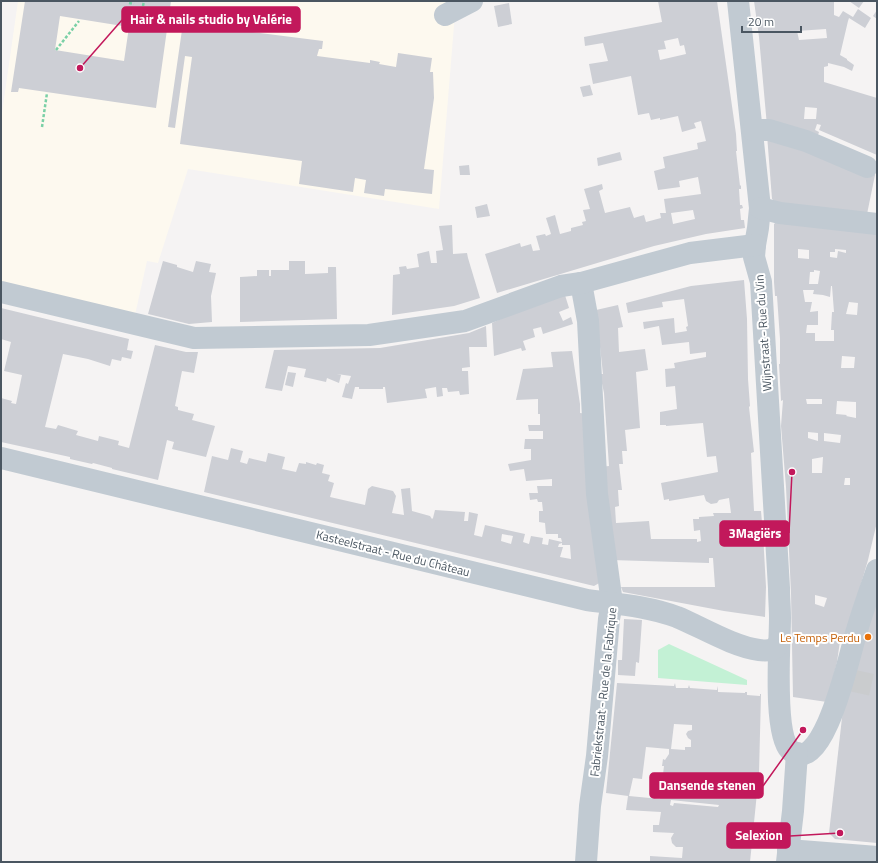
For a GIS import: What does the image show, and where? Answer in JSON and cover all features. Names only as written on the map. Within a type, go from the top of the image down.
[{"type":"street","points":[[445,16],[472,1]]},
{"type":"street","name":"Wijnstraat - Rue du Vin","points":[[738,1],[753,130],[760,208],[754,256],[758,268],[761,290],[779,595],[778,677],[780,707],[784,739],[789,748],[797,753]]},
{"type":"street","points":[[753,130],[769,130],[806,141],[867,167]]},
{"type":"street","points":[[760,208],[780,213],[873,223]]},
{"type":"street","points":[[1,292],[194,338],[369,335],[465,322],[561,286],[581,283],[690,253],[755,244]]},
{"type":"street","name":"Fabriekstraat - Rue de la Fabrique","points":[[581,283],[588,322],[597,494],[612,603],[609,619],[597,756],[590,806],[586,862]]},
{"type":"street","name":"Kasteelstraat - Rue du Château","points":[[1,458],[579,598],[628,605],[665,613],[752,649],[769,650],[776,648],[779,642]]},
{"type":"street","points":[[877,570],[857,630],[846,679],[830,720],[816,745],[807,753],[797,753],[793,810],[787,856],[877,857]]},
{"type":"path","points":[[143,6],[144,1]]},
{"type":"path","points":[[129,3],[134,4]]},
{"type":"path","points":[[170,10],[181,11]]},
{"type":"path","points":[[56,50],[79,21]]},
{"type":"path","points":[[42,127],[47,93]]},
{"type":"shaded area","points":[[18,1],[456,1],[439,209],[188,169],[158,263],[147,261],[135,315],[1,282],[1,120]]},
{"type":"green space","points":[[669,644],[747,680],[747,685],[658,678],[658,650]]},
{"type":"building","points":[[25,1],[171,1],[156,108],[19,88],[18,92],[11,92]],"holes":[[[60,16],[129,27],[124,61],[55,50]]]},
{"type":"building","points":[[658,1],[717,1],[736,134],[736,151],[740,186],[741,185],[741,189],[739,189],[740,205],[742,205],[743,208],[740,209],[741,220],[744,220],[745,228],[706,234],[654,246],[497,293],[485,254],[520,243],[521,247],[531,244],[533,251],[540,250],[536,236],[545,234],[546,236],[551,234],[546,218],[555,215],[560,234],[571,231],[571,228],[583,225],[582,222],[586,221],[583,210],[590,209],[584,189],[602,184],[603,189],[599,191],[605,213],[630,207],[634,218],[644,215],[646,222],[661,218],[660,213],[666,213],[664,199],[701,194],[698,177],[679,181],[680,187],[658,190],[654,171],[665,168],[663,157],[698,149],[697,143],[706,141],[701,121],[694,123],[696,128],[682,132],[678,116],[660,120],[660,118],[651,120],[649,113],[638,115],[631,76],[593,84],[589,64],[608,61],[603,43],[585,46],[584,37],[662,22]],"holes":[[[678,38],[680,46],[684,45],[686,54],[660,60],[658,50],[666,49],[664,41]],[[693,210],[695,219],[673,224],[671,213]]]},
{"type":"building","points":[[754,1],[834,1],[834,15],[839,17],[843,11],[853,17],[858,9],[871,18],[865,28],[849,18],[840,55],[854,65],[852,71],[844,67],[828,63],[828,66],[824,67],[824,82],[877,98],[877,155],[819,130],[821,125],[817,124],[815,130],[819,132],[816,141],[767,126],[759,37]],"holes":[[[826,29],[827,38],[799,40],[797,31]],[[805,107],[817,108],[816,119],[804,119]]]},
{"type":"building","points":[[849,1],[864,1],[859,8]]},
{"type":"building","points":[[509,3],[512,24],[498,27],[494,6]]},
{"type":"building","points":[[877,10],[877,19],[873,16]]},
{"type":"building","points":[[183,23],[323,41],[322,49],[319,49],[317,56],[370,63],[370,60],[380,62],[379,64],[396,67],[398,53],[432,58],[430,72],[433,72],[434,98],[424,169],[434,170],[432,194],[385,189],[384,196],[364,193],[366,180],[355,178],[353,192],[299,184],[302,161],[180,144],[192,57],[185,56],[175,128],[168,127]]},
{"type":"building","points":[[590,85],[593,95],[583,97],[580,87]]},
{"type":"building","points":[[767,135],[875,175],[867,214],[777,203],[772,199]]},
{"type":"building","points":[[620,152],[622,160],[598,166],[597,158]]},
{"type":"building","points":[[469,165],[470,175],[460,175],[459,166]]},
{"type":"building","points":[[487,204],[490,216],[477,218],[475,207]]},
{"type":"building","points":[[779,220],[877,233],[877,522],[868,560],[844,642],[840,641],[837,662],[827,702],[793,697],[791,593],[786,487],[781,426],[783,400],[781,401],[779,364],[780,339],[777,296],[775,296],[774,282],[774,224]],"holes":[[[798,249],[809,250],[809,259],[798,258]],[[835,249],[846,250],[846,253],[838,251],[837,258],[830,257],[830,252],[835,252]],[[814,270],[820,271],[818,284],[809,284],[810,272],[814,272]],[[832,286],[834,312],[832,312],[831,330],[834,330],[834,341],[815,341],[815,333],[806,333],[807,325],[818,325],[818,311],[810,312],[812,302],[805,302],[803,290],[814,290],[813,294],[830,297]],[[849,302],[858,303],[857,315],[846,314]],[[842,356],[855,357],[854,368],[841,368]],[[806,399],[822,399],[822,404],[807,404]],[[837,401],[856,402],[856,418],[846,416],[847,415],[836,414]],[[808,432],[818,433],[818,441],[808,438]],[[824,433],[841,435],[840,443],[824,441]],[[823,457],[822,473],[812,473],[812,459]],[[845,478],[850,478],[850,485],[844,485]],[[815,595],[827,598],[824,607],[815,604]]]},
{"type":"building","points":[[452,225],[453,254],[467,253],[480,298],[454,306],[392,315],[393,275],[400,274],[399,267],[406,266],[407,269],[419,267],[417,254],[429,251],[431,263],[437,263],[436,251],[443,250],[439,226]]},
{"type":"building","points":[[163,261],[193,272],[196,261],[211,264],[209,272],[216,273],[211,296],[212,322],[189,324],[148,314]]},
{"type":"building","points":[[289,261],[305,261],[305,274],[328,273],[328,267],[336,267],[337,319],[240,322],[240,277],[257,276],[257,270],[269,270],[269,276],[271,276],[271,270],[289,270]]},
{"type":"building","points":[[744,280],[747,319],[749,407],[754,452],[751,453],[754,511],[761,511],[766,587],[765,617],[623,592],[621,587],[715,587],[713,558],[709,558],[709,563],[611,560],[599,467],[609,466],[604,393],[600,374],[603,374],[596,310],[618,305],[623,327],[618,328],[619,352],[645,349],[648,370],[636,372],[640,428],[625,430],[627,451],[622,451],[623,464],[619,464],[622,490],[618,490],[619,506],[615,507],[616,523],[649,521],[651,539],[697,539],[697,542],[701,541],[700,530],[694,531],[693,519],[714,516],[713,513],[731,513],[729,498],[719,500],[717,503],[711,504],[706,501],[704,495],[669,501],[669,499],[664,500],[661,483],[718,472],[716,456],[707,457],[703,423],[666,426],[660,425],[660,412],[677,409],[675,386],[666,387],[665,369],[675,368],[674,363],[706,357],[706,352],[690,354],[689,342],[662,345],[659,326],[644,329],[643,322],[674,318],[675,333],[687,331],[686,327],[688,326],[684,299],[662,302],[663,307],[628,313],[626,303],[691,286]]},
{"type":"building","points":[[564,292],[569,308],[559,312],[563,321],[571,317],[573,324],[543,334],[541,327],[533,329],[535,337],[523,341],[526,350],[522,351],[521,348],[494,356],[492,323]]},
{"type":"building","points":[[1,308],[129,339],[127,350],[133,351],[131,359],[122,357],[121,361],[112,359],[110,366],[88,359],[63,354],[45,427],[56,429],[58,425],[78,431],[76,435],[98,441],[99,436],[119,441],[118,445],[129,448],[155,345],[186,352],[198,352],[194,373],[182,371],[175,406],[178,407],[178,410],[194,414],[192,420],[215,426],[206,457],[172,449],[174,442],[167,440],[158,480],[93,463],[70,459],[70,457],[1,442],[1,398],[12,401],[11,403],[16,404],[22,375],[4,371],[11,342],[1,339]]},
{"type":"building","points":[[486,326],[487,347],[469,347],[470,367],[462,368],[462,371],[468,371],[469,394],[460,395],[459,391],[448,392],[447,388],[442,388],[443,396],[437,397],[436,387],[425,389],[427,398],[387,403],[385,387],[383,387],[383,389],[359,389],[359,387],[355,387],[352,399],[342,397],[346,383],[348,384],[351,376],[337,374],[341,375],[339,383],[327,378],[326,382],[304,377],[306,369],[288,366],[282,391],[265,388],[274,350],[380,348],[469,333]]},
{"type":"building","points":[[572,351],[580,413],[589,414],[601,582],[594,586],[204,492],[212,456],[228,460],[231,448],[243,451],[240,462],[247,464],[249,458],[266,462],[268,453],[285,457],[282,469],[296,472],[299,463],[306,464],[306,462],[316,465],[317,463],[324,465],[322,473],[330,475],[328,481],[334,483],[330,497],[365,505],[368,489],[372,486],[393,491],[396,496],[392,513],[404,515],[401,489],[410,488],[412,511],[430,516],[432,519],[435,510],[465,512],[464,521],[468,521],[469,512],[478,514],[474,535],[482,537],[485,525],[525,534],[523,542],[529,544],[531,536],[543,538],[542,544],[548,545],[549,539],[562,542],[561,538],[558,538],[558,534],[546,534],[545,523],[539,522],[539,511],[543,511],[542,502],[538,502],[537,499],[530,500],[529,493],[538,493],[537,486],[552,486],[552,479],[526,481],[524,469],[510,471],[508,464],[531,460],[531,449],[524,449],[525,439],[543,439],[543,431],[529,431],[528,425],[540,425],[538,399],[516,400],[523,369],[553,367],[551,352]],"holes":[[[502,534],[513,536],[511,544],[501,541]],[[562,543],[562,545],[570,545],[571,559],[560,557],[563,547],[558,547],[559,544]]]},
{"type":"building","points":[[288,372],[296,373],[293,387],[285,385]]},
{"type":"building","points":[[877,594],[877,843],[835,839],[829,833],[843,709]]},
{"type":"building","points":[[624,619],[642,620],[639,663],[636,662],[635,676],[618,675],[618,660],[622,660]]},
{"type":"building","points":[[617,683],[674,686],[675,683],[676,688],[688,688],[689,685],[690,688],[717,690],[718,686],[718,692],[747,692],[747,695],[760,696],[761,694],[759,773],[750,862],[650,862],[650,856],[682,858],[683,847],[676,847],[672,843],[671,838],[674,833],[653,832],[653,825],[659,825],[661,812],[626,810],[628,796],[606,793]],"holes":[[[674,724],[692,725],[692,730],[688,731],[686,734],[691,740],[691,747],[685,747],[685,750],[671,749]],[[646,747],[669,749],[669,754],[665,760],[663,759],[662,766],[664,766],[660,799],[629,796],[633,778],[642,779]],[[671,800],[719,805],[718,807],[674,803],[673,806],[670,805]]]},
{"type":"tunnel","points":[[850,680],[877,686]]},
{"type":"place","name":"Hair & nails studio by Valérie","points":[[80,68]]},
{"type":"place","name":"3Magiërs","points":[[792,472]]},
{"type":"place","name":"Le Temps Perdu","points":[[868,637]]},
{"type":"place","name":"Dansende stenen","points":[[803,730]]},
{"type":"place","name":"Selexion","points":[[840,833]]}]
